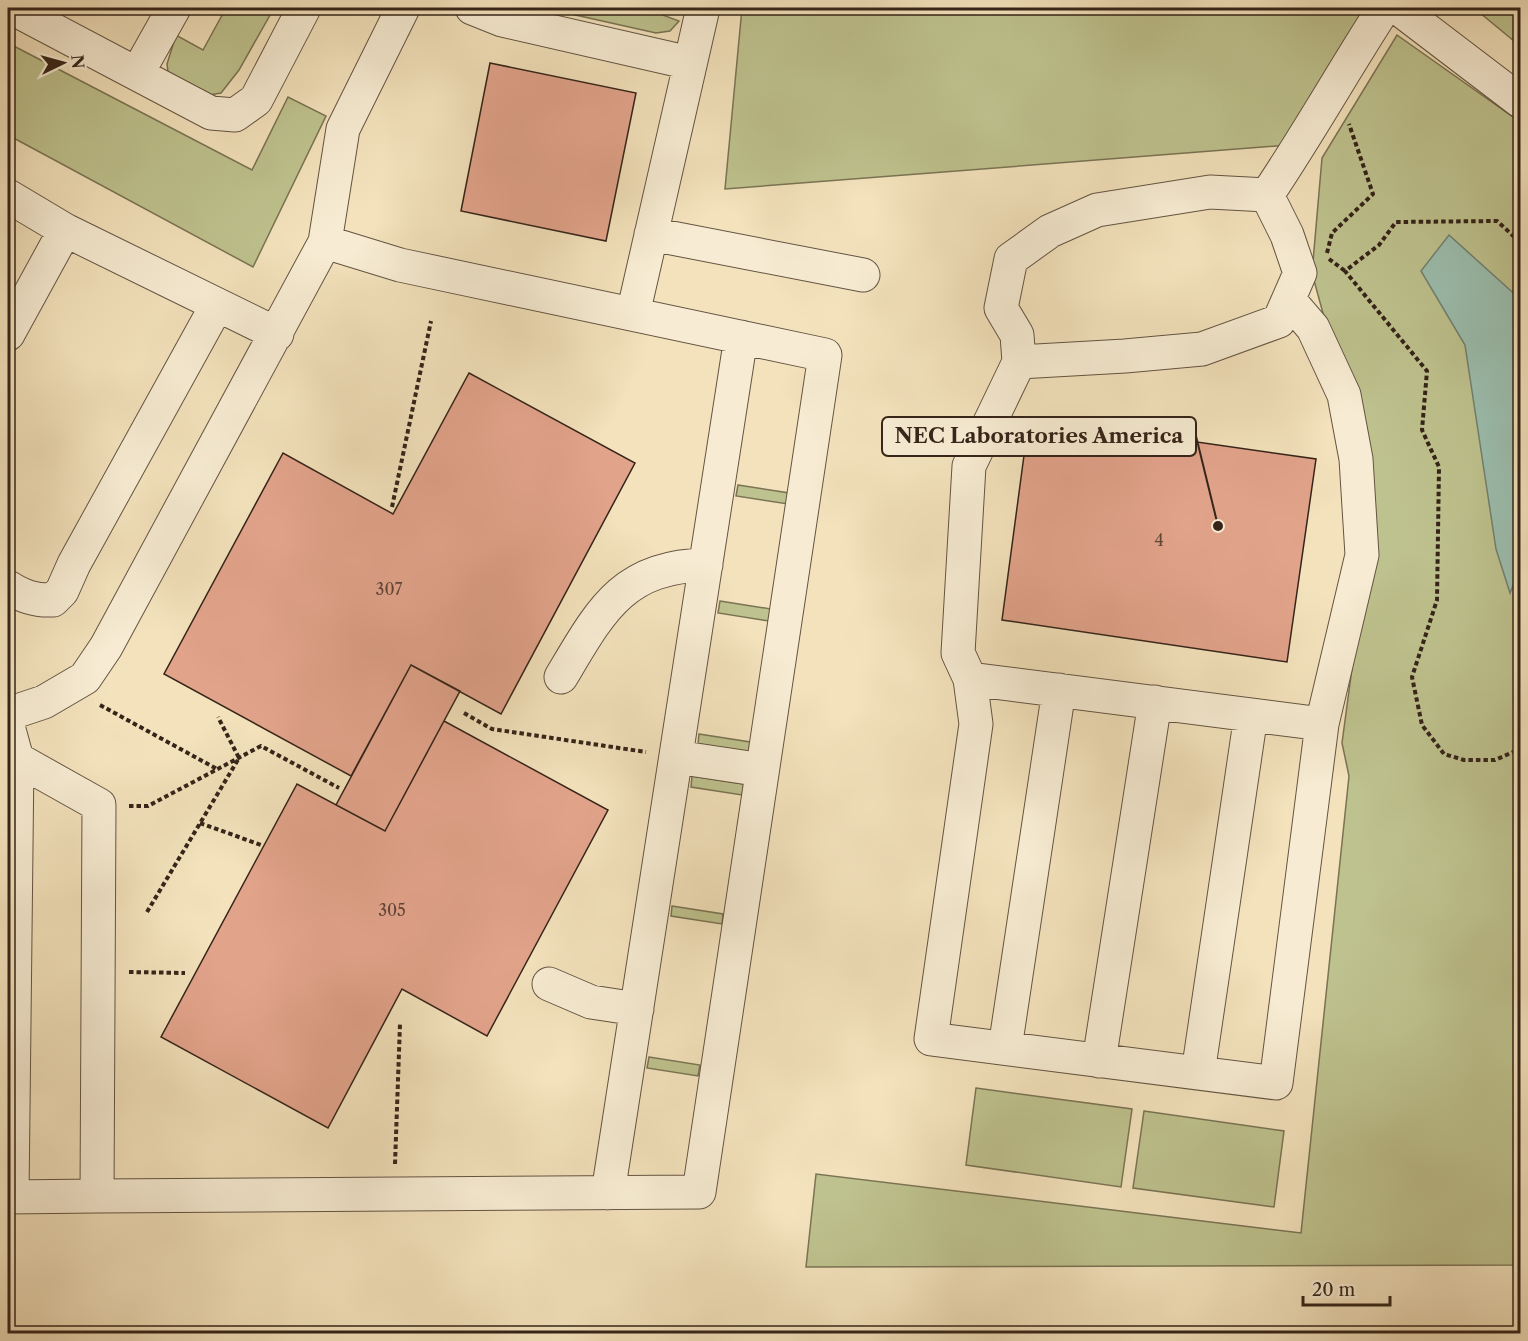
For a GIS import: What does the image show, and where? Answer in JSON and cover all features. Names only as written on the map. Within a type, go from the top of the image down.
[{"type":"street","points":[[12,8],[211,114],[235,115],[256,100],[304,8]]},
{"type":"street","points":[[137,74],[174,8]]},
{"type":"street","points":[[8,714],[44,702],[84,678],[106,647],[325,242],[343,129],[403,8]]},
{"type":"street","points":[[472,8],[502,20],[529,16],[690,63]]},
{"type":"street","points":[[633,314],[703,8]]},
{"type":"street","points":[[1267,195],[1300,147],[1335,84],[1384,8]]},
{"type":"street","points":[[1398,8],[1521,101]]},
{"type":"street","points":[[1267,195],[1210,192],[1097,210],[1050,231],[1011,259],[1000,308],[1017,335],[1019,362],[969,465],[958,653],[970,679],[976,724],[931,1039],[1276,1083],[1322,724],[1362,555],[1356,459],[1344,395],[1313,328],[1288,300]]},
{"type":"street","points":[[1019,362],[1125,357],[1202,349],[1279,321],[1300,273],[1287,235],[1267,195]]},
{"type":"street","points":[[8,196],[65,230],[277,334]]},
{"type":"street","points":[[8,334],[65,230]]},
{"type":"street","points":[[651,234],[863,275]]},
{"type":"street","points":[[8,726],[17,759],[10,1197],[699,1192],[825,355],[400,265],[325,242]]},
{"type":"street","points":[[8,588],[23,596],[42,601],[53,600],[62,591],[74,564],[217,305]]},
{"type":"street","points":[[608,1193],[741,338]]},
{"type":"street","points":[[561,677],[590,628],[614,599],[634,582],[659,570],[684,565],[706,565]]},
{"type":"street","points":[[970,679],[1322,724]]},
{"type":"street","points":[[1005,1048],[1059,690]]},
{"type":"street","points":[[1099,1060],[1155,702]]},
{"type":"street","points":[[1198,1073],[1251,715]]},
{"type":"street","points":[[676,757],[762,770]]},
{"type":"street","points":[[17,759],[99,805],[97,1196]]},
{"type":"street","points":[[549,984],[591,1002],[637,1009]]},
{"type":"path","points":[[1335,84],[1373,194],[1332,233],[1326,257],[1346,271],[1427,371],[1422,430],[1439,467],[1437,600],[1412,677],[1422,725],[1444,754],[1464,760],[1495,760],[1521,749]]},
{"type":"path","points":[[1346,271],[1379,245],[1396,222],[1497,221],[1521,242]]},
{"type":"path","points":[[392,507],[430,321]]},
{"type":"path","points":[[84,678],[99,704],[218,769]]},
{"type":"path","points":[[464,713],[492,729],[676,757]]},
{"type":"path","points":[[218,717],[238,758]]},
{"type":"path","points":[[99,805],[148,806],[261,746],[339,788]]},
{"type":"path","points":[[147,912],[238,758]]},
{"type":"path","points":[[200,823],[261,844]]},
{"type":"path","points":[[98,972],[185,973]]},
{"type":"path","points":[[395,1194],[400,1024]]},
{"type":"green space","points":[[226,8],[274,8],[239,70],[221,93],[209,95],[168,72],[167,64],[176,35],[203,50]]},
{"type":"green space","points":[[565,8],[661,8],[660,14],[679,21],[670,31],[656,33],[571,14]]},
{"type":"green space","points":[[742,8],[1366,8],[1302,144],[725,189]]},
{"type":"green space","points":[[1474,8],[1520,8],[1520,46]]},
{"type":"green space","points":[[1397,35],[1520,122],[1520,1265],[806,1267],[816,1174],[1301,1233],[1349,776],[1342,743],[1368,549],[1330,339],[1312,273],[1322,158]]},
{"type":"green space","points":[[8,43],[252,170],[288,97],[326,116],[253,267],[8,135]]},
{"type":"green space","points":[[738,485],[789,493],[788,504],[736,496]]},
{"type":"green space","points":[[720,601],[771,609],[769,621],[718,613]]},
{"type":"green space","points":[[699,734],[750,742],[749,752],[698,744]]},
{"type":"green space","points":[[692,776],[744,784],[742,795],[691,787]]},
{"type":"green space","points":[[672,906],[723,914],[722,924],[671,916]]},
{"type":"green space","points":[[649,1057],[700,1065],[698,1076],[647,1068]]},
{"type":"green space","points":[[976,1088],[1132,1109],[1121,1187],[966,1165]]},
{"type":"green space","points":[[1144,1111],[1284,1131],[1274,1207],[1133,1188]]},
{"type":"shaded area","points":[[1449,235],[1520,299],[1520,569],[1510,593],[1496,549],[1465,345],[1421,271]]},
{"type":"building","points":[[490,63],[636,93],[606,241],[461,211]]},
{"type":"building","points":[[469,373],[635,463],[501,714],[411,665],[351,776],[164,674],[283,453],[393,514]]},
{"type":"building","points":[[1029,418],[1316,459],[1287,662],[1002,620]]},
{"type":"building","points":[[411,665],[460,691],[385,831],[336,805]]},
{"type":"building","points":[[444,721],[608,810],[487,1036],[402,989],[328,1128],[161,1037],[297,784],[385,831]]},
{"type":"place","name":"NEC Laboratories America","points":[[1218,526]]}]
